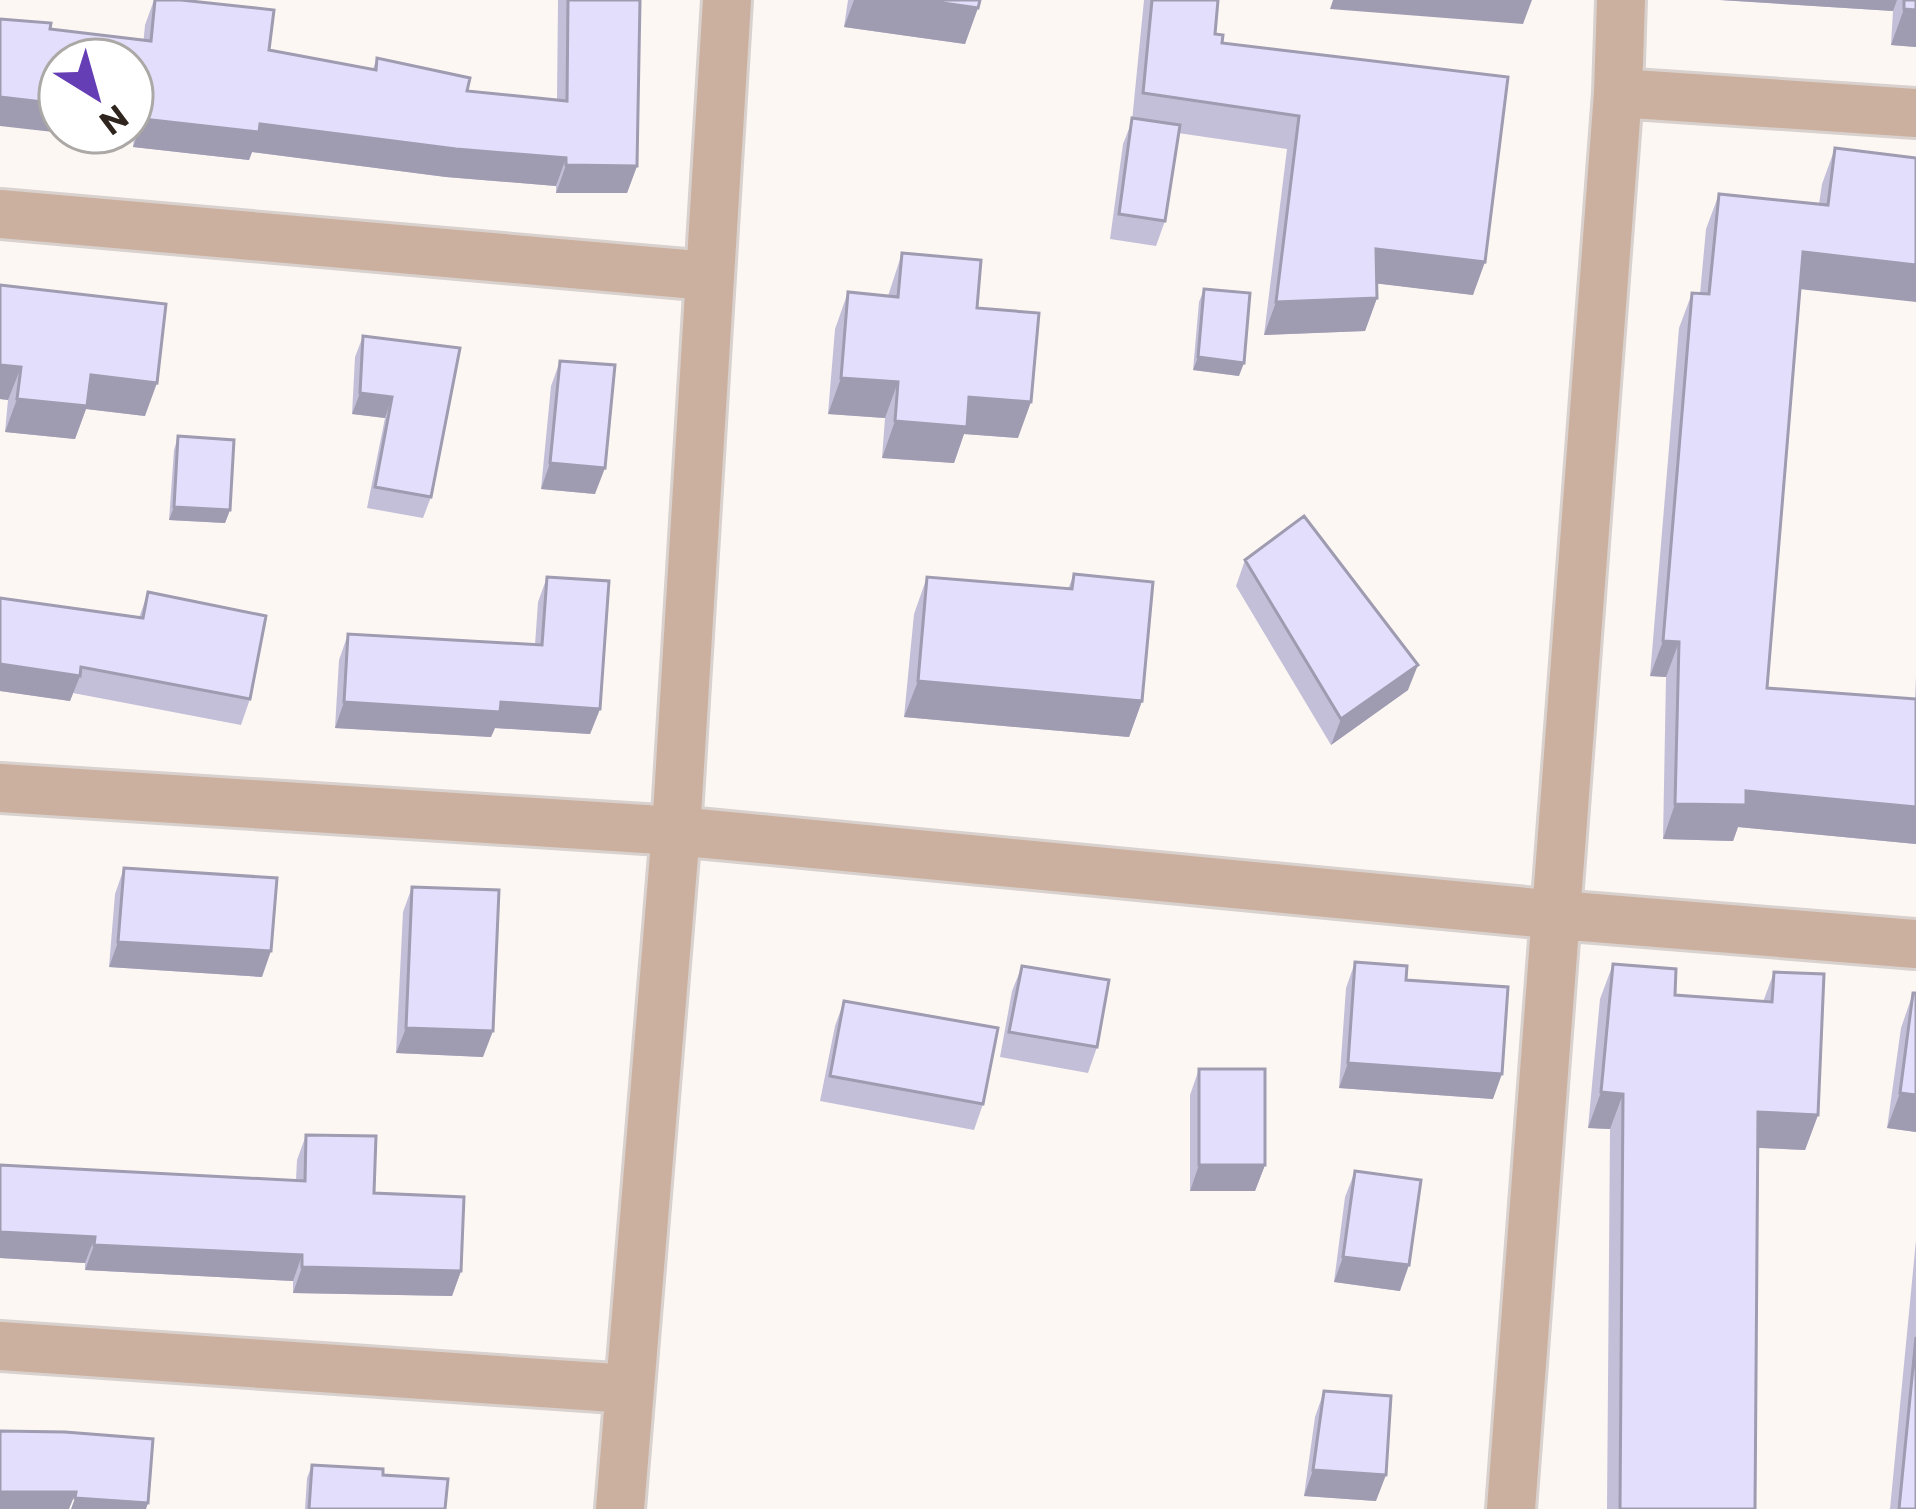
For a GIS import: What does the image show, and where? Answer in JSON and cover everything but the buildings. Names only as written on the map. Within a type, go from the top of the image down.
[{"type":"street","points":[[620,1509],[676,831],[727,0]]},
{"type":"street","points":[[1510,1509],[1558,915],[1621,0]]},
{"type":"street","points":[[1618,93],[1916,113]]},
{"type":"street","points":[[0,214],[708,277]]},
{"type":"street","points":[[0,788],[676,831],[1558,915],[1916,944]]},
{"type":"street","points":[[0,1346],[628,1389]]}]
